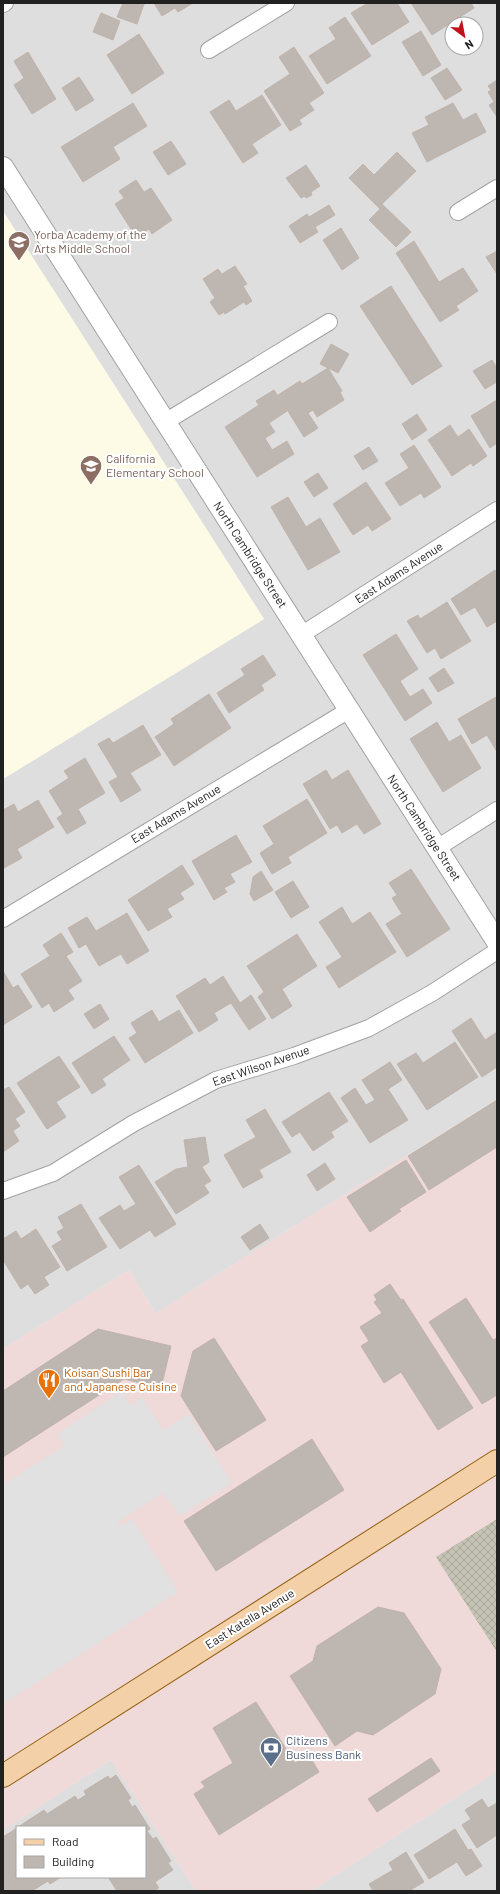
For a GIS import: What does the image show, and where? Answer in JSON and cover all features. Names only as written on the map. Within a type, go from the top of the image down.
[{"type":"main road","name":"East Katella Avenue","points":[[3,1776],[497,1461]]},
{"type":"street","points":[[209,50],[286,3]]},
{"type":"street","name":"North Cambridge Street","points":[[3,168],[497,942]]},
{"type":"street","points":[[458,212],[497,188]]},
{"type":"street","points":[[165,422],[329,322]]},
{"type":"street","name":"East Adams Avenue","points":[[301,635],[497,510]]},
{"type":"street","name":"East Adams Avenue","points":[[3,919],[348,710]]},
{"type":"street","points":[[436,848],[497,810]]},
{"type":"street","name":"East Wilson Avenue","points":[[3,1191],[53,1173],[134,1123],[216,1080],[294,1056],[369,1028],[432,993],[497,951]]},
{"type":"shaded area","points":[[3,3],[497,3],[497,1099],[156,1313],[129,1270],[3,1349],[3,779],[264,619],[3,211]]},
{"type":"shaded area","name":"California Elementary School","points":[[3,211],[264,619],[3,779]]},
{"type":"shaded area","points":[[497,1099],[497,1771],[311,1891],[196,1891],[111,1760],[3,1830],[3,1349],[129,1270],[156,1313]]},
{"type":"shaded area","points":[[122,1391],[131,1406],[142,1397],[163,1430],[189,1414],[232,1483],[180,1516],[163,1493],[117,1522],[120,1526],[132,1519],[178,1592],[3,1704],[3,1485],[64,1446],[57,1434]]},
{"type":"shaded area","points":[[497,1519],[497,1652],[436,1557]]},
{"type":"shaded area","points":[[111,1760],[196,1891],[3,1891],[3,1830]]},
{"type":"shaded area","points":[[497,1771],[497,1891],[311,1891]]},
{"type":"building","points":[[123,3],[147,3],[144,4],[137,24],[117,17]]},
{"type":"building","points":[[154,3],[193,3],[178,12],[175,8],[162,16]]},
{"type":"building","points":[[368,3],[397,3],[409,22],[372,45],[351,13]]},
{"type":"building","points":[[411,3],[471,3],[474,8],[462,16],[444,16],[444,27],[432,35]]},
{"type":"building","points":[[101,13],[120,21],[113,40],[93,32]]},
{"type":"building","points":[[345,17],[371,56],[327,84],[309,56],[336,39],[329,28]]},
{"type":"building","points":[[421,31],[441,65],[423,76],[402,42]]},
{"type":"building","points":[[139,34],[164,73],[132,94],[107,55]]},
{"type":"building","points":[[294,47],[324,93],[309,103],[314,110],[299,120],[302,124],[290,131],[264,91],[290,74],[279,57]]},
{"type":"building","points":[[28,52],[56,99],[32,114],[14,85],[24,78],[14,61]]},
{"type":"building","points":[[447,68],[462,90],[445,100],[431,78]]},
{"type":"building","points":[[79,77],[94,100],[76,111],[62,88]]},
{"type":"building","points":[[497,80],[497,117],[489,105],[494,102],[488,92],[491,90],[488,86]]},
{"type":"building","points":[[262,95],[281,125],[252,144],[258,153],[243,163],[210,112],[229,100],[236,111]]},
{"type":"building","points":[[133,103],[147,126],[113,147],[120,159],[83,182],[61,147]]},
{"type":"building","points":[[453,103],[463,120],[476,113],[486,132],[427,162],[412,133],[429,125],[425,117]]},
{"type":"building","points":[[171,141],[186,164],[168,175],[153,152]]},
{"type":"building","points":[[397,152],[416,171],[382,204],[411,232],[396,247],[369,220],[380,209],[349,178],[363,164],[374,175]]},
{"type":"building","points":[[306,165],[320,186],[311,192],[312,195],[306,198],[305,196],[301,198],[286,178]]},
{"type":"building","points":[[136,180],[144,192],[151,188],[172,220],[152,234],[149,229],[136,237],[115,204],[124,198],[119,191]]},
{"type":"building","points":[[329,205],[335,215],[315,227],[318,232],[300,243],[289,226],[307,214],[309,217]]},
{"type":"building","points":[[341,228],[359,258],[342,270],[323,240]]},
{"type":"building","points":[[414,241],[439,282],[463,268],[478,291],[456,306],[459,310],[440,322],[396,253]]},
{"type":"building","points":[[497,251],[497,274],[486,257]]},
{"type":"building","points":[[235,266],[247,284],[243,286],[252,301],[246,305],[244,302],[225,314],[224,312],[219,315],[210,302],[215,298],[203,279],[218,269],[222,274]]},
{"type":"building","points":[[391,286],[442,366],[412,385],[360,306]]},
{"type":"building","points":[[331,344],[349,354],[338,373],[320,364]]},
{"type":"building","points":[[492,360],[497,368],[497,382],[485,389],[473,371]]},
{"type":"building","points":[[328,368],[342,391],[340,392],[344,400],[317,417],[313,410],[308,413],[318,428],[304,437],[278,395],[300,381],[302,384]]},
{"type":"building","points":[[274,390],[287,411],[269,423],[275,432],[265,438],[272,450],[287,441],[294,454],[257,477],[225,427],[259,405],[256,401]]},
{"type":"building","points":[[497,400],[497,443],[490,448],[471,416]]},
{"type":"building","points":[[417,414],[427,430],[412,440],[402,424]]},
{"type":"building","points":[[450,425],[458,437],[469,429],[487,456],[473,466],[471,463],[452,476],[428,440]]},
{"type":"building","points":[[414,445],[441,487],[424,498],[421,493],[400,506],[385,483],[409,468],[400,454]]},
{"type":"building","points":[[369,447],[378,461],[363,470],[354,456]]},
{"type":"building","points":[[318,473],[328,488],[314,497],[304,482]]},
{"type":"building","points":[[366,482],[391,519],[372,531],[368,525],[353,535],[333,504]]},
{"type":"building","points":[[288,497],[306,527],[320,518],[340,552],[308,570],[271,507]]},
{"type":"building","points":[[495,570],[497,573],[497,621],[487,627],[475,607],[461,615],[451,599]]},
{"type":"building","points":[[447,602],[471,641],[441,659],[435,648],[427,653],[407,621],[418,615],[420,619]]},
{"type":"building","points":[[396,634],[418,669],[400,681],[410,697],[423,689],[432,703],[405,721],[363,655]]},
{"type":"building","points":[[263,655],[276,675],[261,685],[264,690],[229,713],[217,693],[245,675],[241,669]]},
{"type":"building","points":[[444,668],[454,683],[438,692],[429,678]]},
{"type":"building","points":[[209,694],[231,728],[174,766],[155,737],[174,724],[171,719]]},
{"type":"building","points":[[496,697],[497,752],[487,735],[472,744],[458,719]]},
{"type":"building","points":[[437,722],[449,742],[461,735],[481,768],[443,792],[410,739]]},
{"type":"building","points":[[143,725],[161,755],[130,773],[141,790],[121,802],[109,782],[118,777],[98,744],[109,738],[113,743]]},
{"type":"building","points":[[85,758],[105,793],[78,809],[86,823],[67,834],[57,818],[63,814],[49,791],[69,778],[64,771]]},
{"type":"building","points":[[326,770],[332,780],[348,770],[381,824],[364,834],[357,824],[342,833],[337,825],[330,829],[303,784]]},
{"type":"building","points":[[307,799],[327,833],[288,857],[291,863],[272,874],[260,853],[274,844],[263,826]]},
{"type":"building","points":[[38,800],[54,827],[17,849],[22,858],[4,868],[3,810],[14,804],[18,812]]},
{"type":"building","points":[[236,835],[252,862],[230,874],[235,882],[224,888],[227,892],[214,900],[192,861]]},
{"type":"building","points":[[182,865],[194,884],[180,893],[184,899],[167,909],[172,917],[148,931],[128,900]]},
{"type":"building","points":[[411,869],[450,929],[407,957],[386,924],[402,914],[392,898],[397,895],[389,883]]},
{"type":"building","points":[[261,871],[273,890],[254,901],[250,894],[253,877]]},
{"type":"building","points":[[293,881],[309,907],[291,918],[275,892]]},
{"type":"building","points":[[342,907],[352,924],[370,912],[396,952],[339,988],[326,967],[342,957],[319,922]]},
{"type":"building","points":[[127,913],[149,951],[127,964],[121,954],[99,966],[86,944],[79,948],[68,928],[87,917],[96,931]]},
{"type":"building","points":[[61,933],[73,952],[66,956],[82,981],[68,990],[74,999],[54,1012],[49,1003],[42,1008],[21,974],[50,956],[43,945]]},
{"type":"building","points":[[297,934],[317,966],[282,989],[292,1006],[272,1019],[258,997],[264,992],[247,966]]},
{"type":"building","points":[[3,971],[13,988],[18,985],[32,1007],[3,1025]]},
{"type":"building","points":[[223,976],[240,1003],[251,995],[266,1019],[249,1030],[231,1003],[214,1013],[218,1020],[199,1032],[176,996],[205,978],[210,985]]},
{"type":"building","points":[[100,1004],[109,1019],[94,1029],[84,1014]]},
{"type":"building","points":[[152,1010],[159,1022],[179,1010],[193,1033],[145,1063],[129,1038],[137,1033],[131,1023]]},
{"type":"building","points":[[471,1018],[485,1040],[497,1032],[497,1067],[482,1077],[452,1031]]},
{"type":"building","points":[[114,1036],[130,1060],[102,1079],[106,1085],[92,1094],[72,1063]]},
{"type":"building","points":[[455,1042],[478,1077],[427,1110],[397,1064],[416,1053],[423,1063]]},
{"type":"building","points":[[59,1056],[80,1087],[56,1102],[66,1117],[47,1129],[17,1083]]},
{"type":"building","points":[[390,1062],[402,1080],[388,1089],[408,1120],[370,1143],[341,1098],[355,1088],[366,1105],[375,1100],[362,1080]]},
{"type":"building","points":[[9,1087],[25,1112],[15,1119],[20,1126],[13,1131],[19,1141],[3,1152],[3,1090]]},
{"type":"building","points":[[329,1092],[348,1121],[331,1132],[334,1137],[313,1151],[300,1132],[292,1137],[282,1122]]},
{"type":"building","points":[[497,1100],[497,1147],[429,1190],[408,1156]]},
{"type":"building","points":[[265,1109],[291,1152],[259,1170],[263,1177],[243,1188],[224,1155],[256,1137],[246,1120]]},
{"type":"building","points":[[205,1137],[209,1162],[202,1167],[211,1181],[204,1185],[209,1193],[176,1214],[155,1182],[176,1169],[188,1167],[184,1140]]},
{"type":"building","points":[[406,1160],[426,1192],[399,1209],[401,1211],[370,1232],[347,1197]]},
{"type":"building","points":[[325,1163],[335,1179],[317,1191],[307,1175]]},
{"type":"building","points":[[139,1165],[176,1224],[155,1237],[150,1230],[120,1249],[99,1218],[120,1205],[124,1211],[136,1204],[119,1177]]},
{"type":"building","points":[[81,1204],[107,1247],[67,1271],[52,1246],[62,1240],[57,1232],[64,1228],[58,1217]]},
{"type":"building","points":[[260,1224],[269,1238],[250,1250],[241,1237]]},
{"type":"building","points":[[36,1229],[60,1267],[44,1277],[49,1285],[35,1294],[28,1284],[21,1289],[3,1260],[3,1239],[16,1231],[21,1239]]},
{"type":"building","points":[[390,1284],[401,1300],[403,1299],[473,1408],[438,1430],[401,1372],[384,1383],[361,1346],[369,1341],[360,1327],[382,1313],[374,1302],[377,1300],[374,1295]]},
{"type":"building","points":[[466,1298],[493,1340],[497,1338],[497,1395],[482,1404],[429,1322]]},
{"type":"building","points":[[98,1329],[171,1346],[161,1388],[124,1379],[3,1457],[3,1391]]},
{"type":"building","points":[[214,1338],[266,1420],[216,1451],[181,1396],[193,1351]]},
{"type":"building","points":[[312,1439],[344,1490],[216,1571],[184,1521]]},
{"type":"building","points":[[378,1607],[404,1613],[441,1669],[435,1694],[373,1735],[357,1731],[335,1746],[290,1676],[313,1661],[317,1646]]},
{"type":"building","name":"Citizens Business Bank","points":[[256,1702],[295,1763],[309,1755],[319,1772],[219,1835],[194,1794],[205,1787],[201,1782],[233,1763],[213,1728]]},
{"type":"building","points":[[431,1758],[440,1771],[377,1812],[368,1799]]},
{"type":"building","points":[[116,1775],[131,1798],[128,1800],[132,1807],[135,1805],[150,1829],[147,1831],[153,1839],[156,1837],[171,1861],[168,1863],[173,1870],[155,1882],[159,1888],[153,1891],[117,1891],[109,1878],[146,1878],[146,1826],[20,1826],[44,1810],[47,1814],[75,1796],[78,1800],[86,1795],[84,1791],[108,1776],[110,1779]]},
{"type":"building","points":[[482,1799],[488,1808],[497,1803],[497,1835],[477,1848],[462,1825],[471,1819],[465,1810]]},
{"type":"building","points":[[16,1829],[16,1878],[59,1878],[50,1884],[48,1881],[32,1891],[3,1891],[3,1837]]},
{"type":"building","points":[[455,1829],[468,1850],[471,1849],[482,1866],[466,1876],[457,1862],[429,1879],[414,1855]]},
{"type":"building","points":[[406,1852],[424,1882],[409,1891],[373,1891],[369,1884],[393,1870],[389,1863]]},
{"type":"place","name":"Yorba Academy of the Arts Middle School","points":[[19,262]]},
{"type":"place","name":"California Elementary School","points":[[91,486]]},
{"type":"place","name":"Koisan Sushi Bar and Japanese Cuisine","points":[[49,1400]]},
{"type":"place","name":"Citizens Business Bank","points":[[271,1768]]}]
